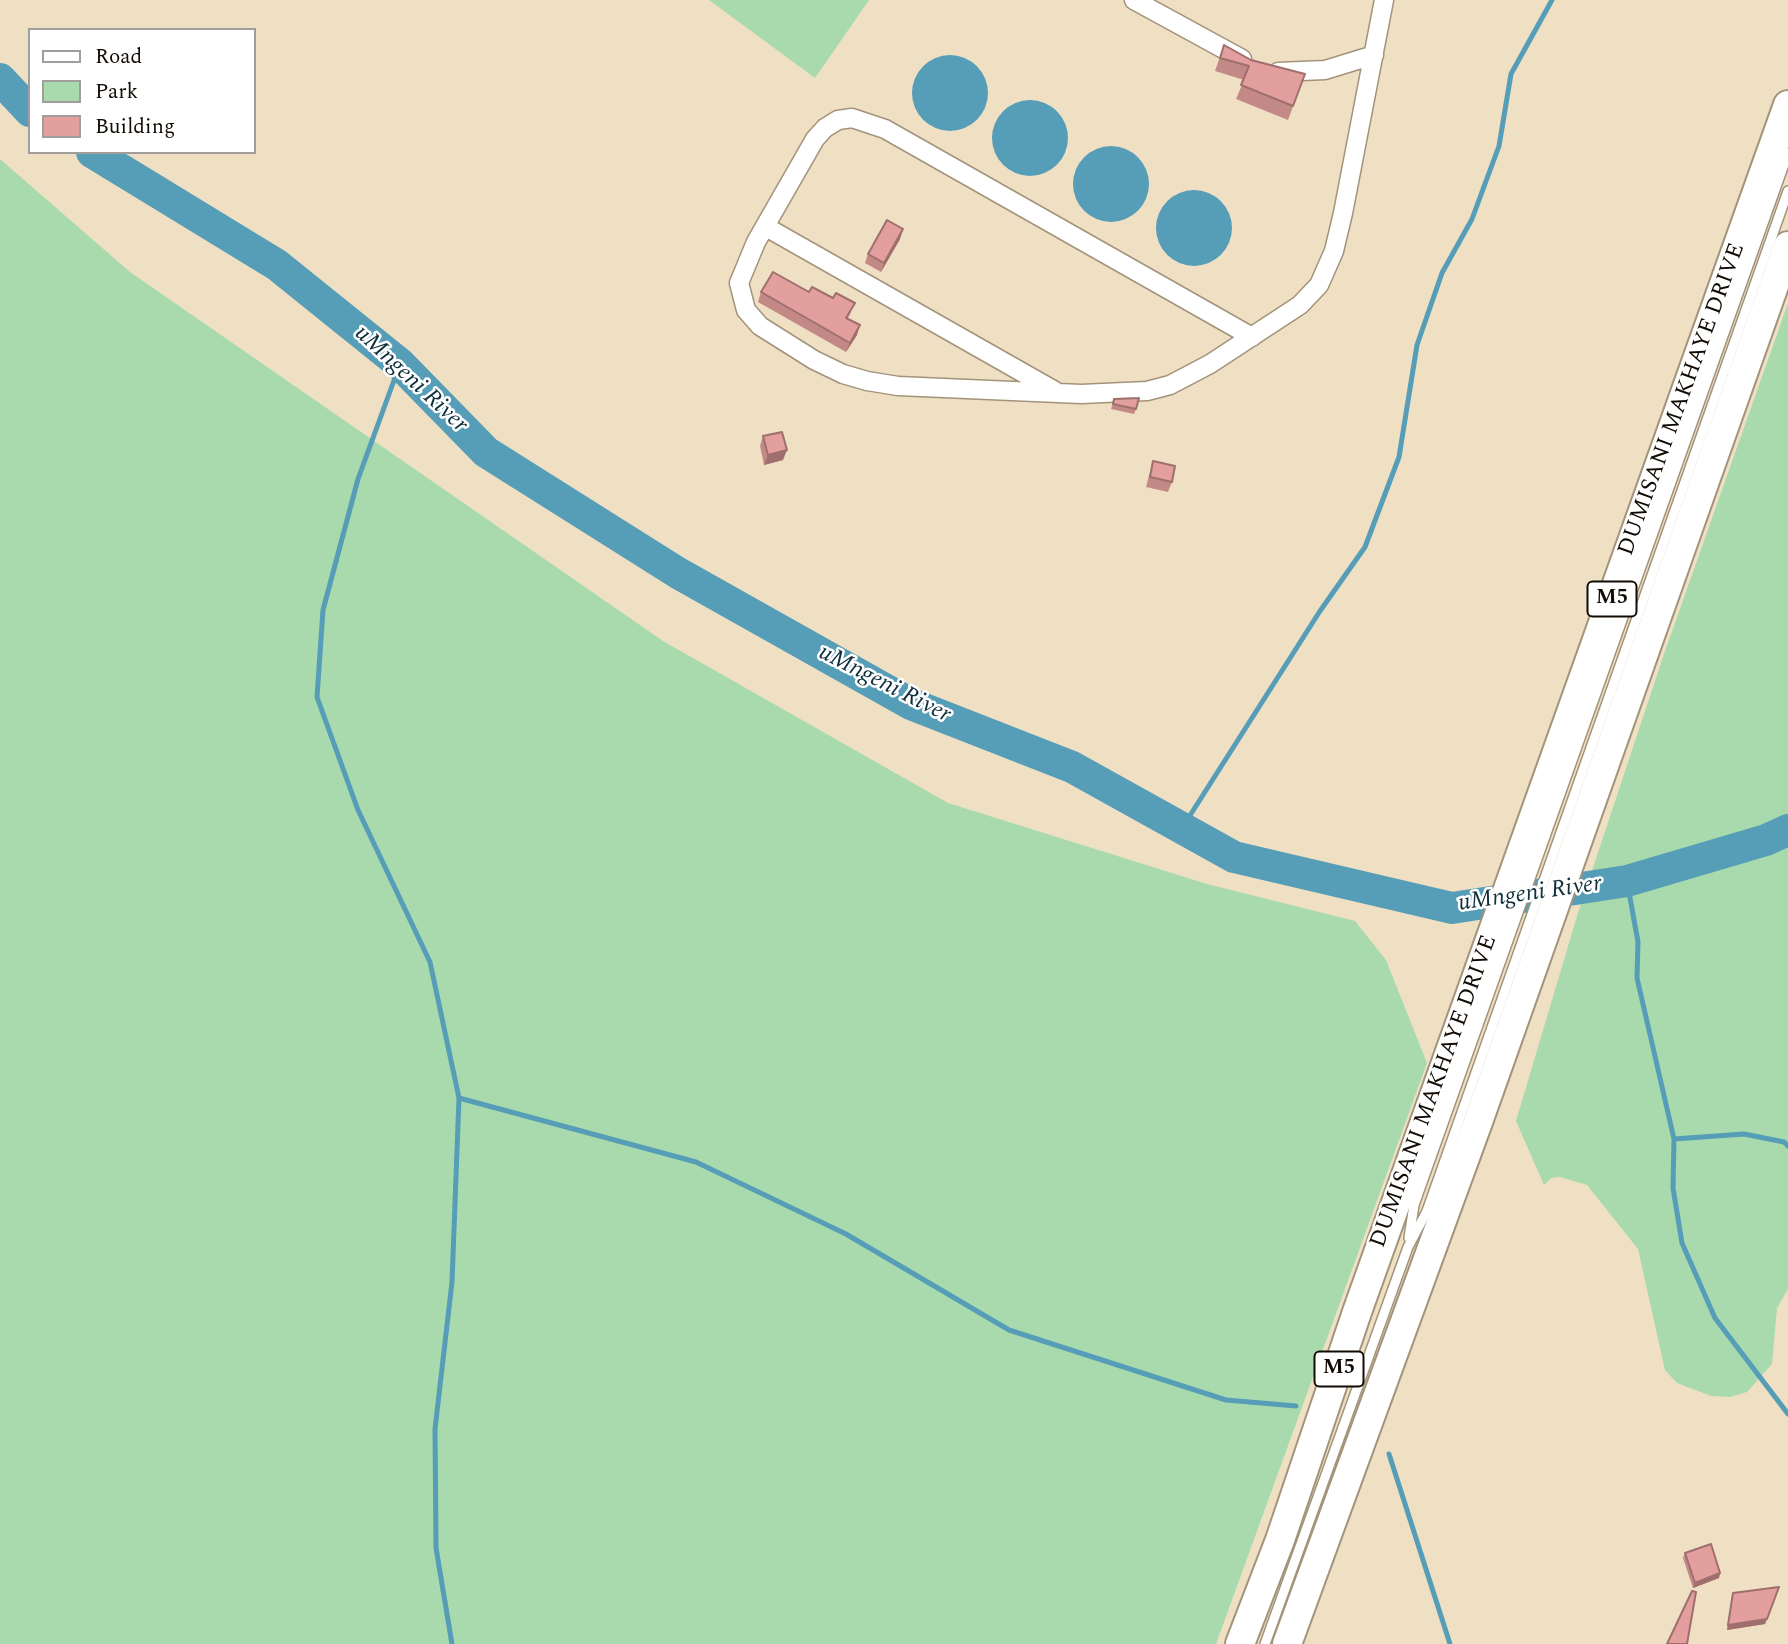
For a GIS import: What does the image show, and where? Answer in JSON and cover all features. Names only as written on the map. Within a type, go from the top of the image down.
[{"type":"main road","name":"DUMISANI MAKHAYE DRIVE","points":[[1240,1644],[1280,1540],[1357,1312],[1788,105]]},
{"type":"main road","name":"DUMISANI MAKHAYE DRIVE","points":[[1287,1644],[1478,1122],[1788,246]]},
{"type":"street","points":[[1134,0],[1250,63],[1286,74],[1325,70],[1374,55]]},
{"type":"street","points":[[1252,337],[885,129],[861,120],[838,120],[825,128],[766,227],[739,283],[746,310],[760,326],[814,360],[843,374],[898,386],[1059,394],[1118,394],[1170,385],[1252,337],[1300,305],[1319,285],[1334,251],[1384,0]]},
{"type":"street","points":[[766,227],[1059,394]]},
{"type":"lane","points":[[1408,1247],[1414,1205],[1788,153]]},
{"type":"lane","points":[[1265,1644],[1408,1247],[1427,1211],[1788,191]]},
{"type":"green space","points":[[709,0],[869,0],[815,78]]},
{"type":"green space","points":[[0,159],[130,272],[663,641],[948,803],[1207,884],[1355,921],[1386,960],[1427,1063],[1216,1644],[0,1644]]},
{"type":"green space","points":[[1788,303],[1788,1289],[1777,1308],[1772,1364],[1747,1392],[1730,1397],[1711,1396],[1677,1383],[1665,1370],[1638,1249],[1587,1185],[1560,1177],[1551,1178],[1544,1185],[1516,1121],[1577,916],[1664,654]]},
{"type":"water","points":[[950,55],[964,58],[977,66],[985,79],[988,93],[985,107],[977,120],[964,128],[950,131],[936,128],[923,120],[915,107],[912,93],[915,79],[923,66],[936,58]]},
{"type":"water","points":[[1030,100],[1044,103],[1057,111],[1065,124],[1068,138],[1065,152],[1057,165],[1044,173],[1030,176],[1016,173],[1003,165],[995,152],[992,138],[995,124],[1003,111],[1016,103]]},
{"type":"water","points":[[1111,146],[1125,149],[1138,157],[1146,170],[1149,184],[1146,198],[1138,211],[1125,219],[1111,222],[1097,219],[1084,211],[1076,198],[1073,184],[1076,170],[1084,157],[1097,149]]},
{"type":"water","points":[[1194,190],[1208,193],[1221,201],[1229,214],[1232,228],[1229,242],[1221,255],[1208,263],[1194,266],[1180,263],[1167,255],[1159,242],[1156,228],[1159,214],[1167,201],[1180,193]]},
{"type":"building","points":[[1224,45],[1251,60],[1305,74],[1293,106],[1241,85],[1249,66],[1220,58]]},
{"type":"building","points":[[887,220],[903,229],[884,263],[868,254]]},
{"type":"building","points":[[773,272],[809,292],[812,287],[833,298],[836,293],[855,303],[846,318],[860,325],[850,343],[761,292]]},
{"type":"building","points":[[1139,398],[1136,409],[1113,404],[1114,399]]},
{"type":"building","points":[[782,432],[787,450],[768,455],[763,436]]},
{"type":"building","points":[[1153,461],[1175,466],[1172,482],[1150,477]]},
{"type":"building","points":[[1711,1544],[1720,1573],[1695,1583],[1685,1553]]},
{"type":"building","points":[[1779,1587],[1767,1619],[1728,1625],[1733,1593]]},
{"type":"building","points":[[1692,1591],[1696,1592],[1687,1644],[1667,1644]]},
{"type":"waterway","points":[[1182,828],[1320,611],[1365,547],[1399,457],[1417,345],[1442,273],[1472,219],[1499,146],[1511,74],[1552,0]]},
{"type":"waterway","name":"uMngeni River","points":[[0,79],[28,109]]},
{"type":"waterway","name":"uMngeni River","points":[[95,154],[277,265],[400,364],[486,452],[678,573],[911,704],[1072,767],[1234,857],[1452,908],[1627,881],[1766,840],[1788,830]]},
{"type":"waterway","points":[[400,364],[358,479],[323,610],[317,697],[358,810],[430,962],[459,1098],[452,1282],[435,1429],[436,1548],[452,1644]]},
{"type":"waterway","points":[[1627,881],[1638,942],[1637,978],[1674,1139],[1673,1188],[1682,1243],[1715,1318],[1788,1414]]},
{"type":"waterway","points":[[459,1098],[696,1162],[846,1234],[1009,1330],[1226,1400],[1296,1406]]},
{"type":"waterway","points":[[1674,1139],[1744,1134],[1784,1142],[1788,1146]]},
{"type":"waterway","points":[[1389,1454],[1450,1644]]}]
